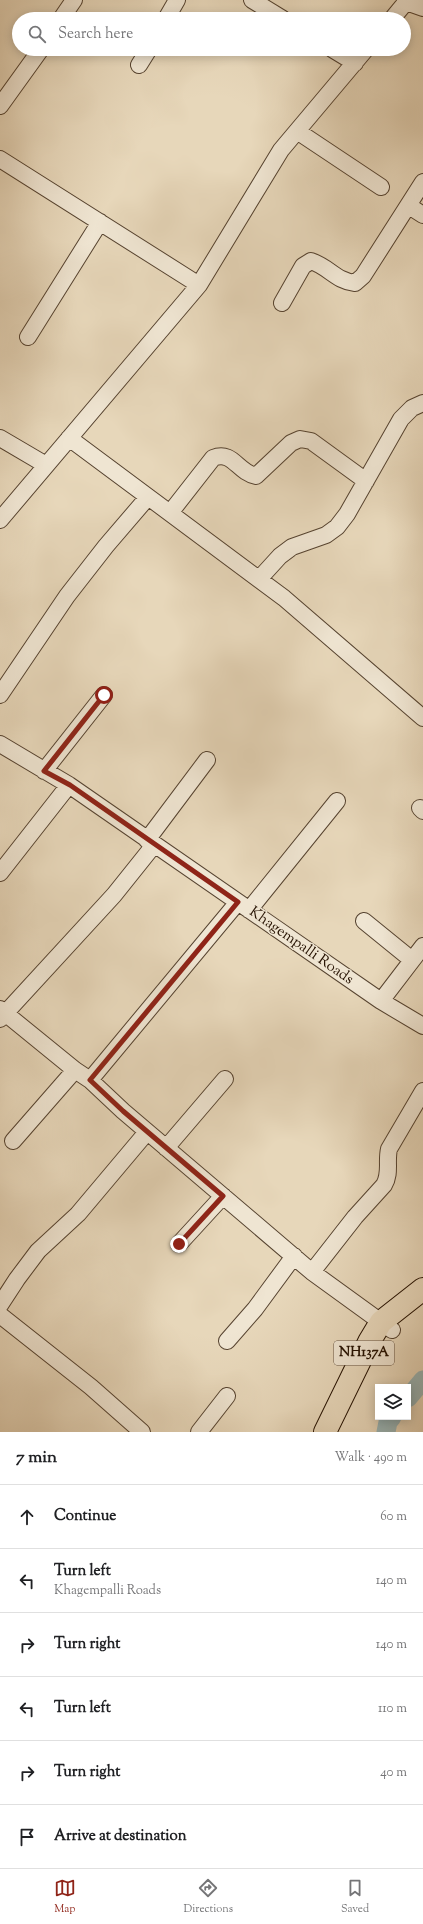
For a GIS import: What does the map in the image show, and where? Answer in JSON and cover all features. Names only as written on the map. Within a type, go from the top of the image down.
[{"type":"highway","name":"NH137A","points":[[325,1432],[369,1342],[423,1289]]},
{"type":"highway","name":"NH137A","points":[[340,1432],[377,1351],[386,1326],[423,1304]]},
{"type":"street","points":[[66,12],[74,0]]},
{"type":"street","points":[[170,12],[177,0]]},
{"type":"street","points":[[252,0],[272,12]]},
{"type":"street","points":[[397,12],[406,1],[423,8]]},
{"type":"street","points":[[0,106],[36,56]]},
{"type":"street","points":[[139,65],[144,56]]},
{"type":"street","points":[[344,56],[355,63]]},
{"type":"street","points":[[0,520],[199,285],[281,150],[360,56]]},
{"type":"street","points":[[297,131],[381,187]]},
{"type":"street","points":[[0,159],[199,285]]},
{"type":"street","points":[[282,303],[303,266],[311,261],[322,265],[343,282],[355,283],[363,276],[423,182]]},
{"type":"street","points":[[409,206],[423,215]]},
{"type":"street","points":[[28,337],[100,222]]},
{"type":"street","points":[[259,579],[280,556],[292,547],[326,535],[337,527],[366,481],[401,419],[412,408],[423,403]]},
{"type":"street","points":[[0,438],[46,465]]},
{"type":"street","points":[[70,438],[284,598],[423,717]]},
{"type":"street","points":[[170,513],[213,458],[220,455],[229,458],[247,474],[256,476],[291,443],[300,439],[311,441],[366,481]]},
{"type":"street","points":[[0,695],[67,596],[106,546],[148,497]]},
{"type":"street","points":[[44,771],[104,695]]},
{"type":"street","name":"Khagempalli Roads","points":[[0,744],[70,785],[381,1001],[423,1026]]},
{"type":"street","points":[[207,760],[114,895],[2,1014],[90,1080],[147,1132],[312,1272],[386,1326]]},
{"type":"street","points":[[0,873],[70,785]]},
{"type":"street","points":[[90,1080],[337,801]]},
{"type":"street","points":[[364,921],[412,960]]},
{"type":"street","points":[[381,1001],[423,946]]},
{"type":"street","points":[[12,1141],[75,1070]]},
{"type":"street","points":[[166,1148],[225,1079]]},
{"type":"street","points":[[312,1272],[355,1217],[388,1179],[387,1157],[389,1150],[423,1091]]},
{"type":"street","points":[[0,1305],[38,1251],[78,1214],[147,1132]]},
{"type":"street","points":[[179,1244],[223,1196]]},
{"type":"street","points":[[227,1342],[255,1310],[294,1256]]},
{"type":"street","points":[[0,1315],[91,1387],[142,1432]]},
{"type":"street","points":[[199,1432],[227,1396]]},
{"type":"waterway","points":[[411,1394],[423,1380]]},
{"type":"waterway","points":[[386,1432],[390,1420]]},
{"type":"route","points":[[104,695],[44,771],[70,785],[146,840],[238,902],[90,1080],[123,1111],[223,1196],[179,1244]]}]
